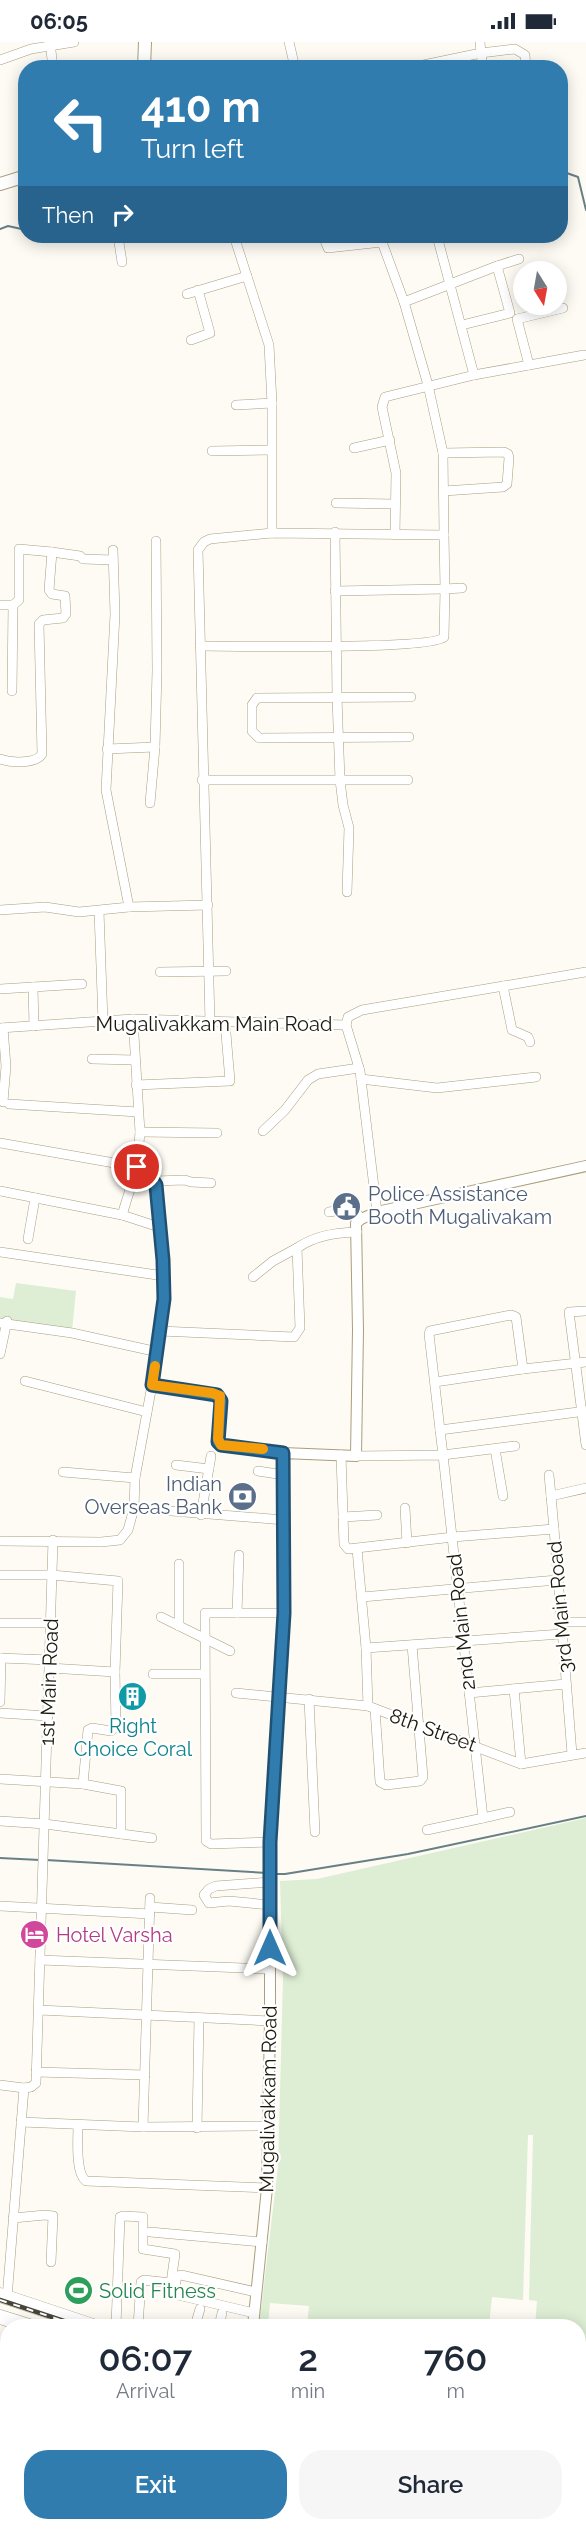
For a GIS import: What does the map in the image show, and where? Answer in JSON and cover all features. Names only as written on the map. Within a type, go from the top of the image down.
[{"type":"main road","points":[[145,60],[146,42]]},
{"type":"main road","points":[[0,184],[18,178]]},
{"type":"main road","points":[[3,2296],[61,2319]]},
{"type":"street","points":[[0,60],[50,44],[74,42]]},
{"type":"street","points":[[289,42],[293,60]]},
{"type":"street","points":[[480,42],[482,60]]},
{"type":"street","points":[[50,44],[52,60]]},
{"type":"street","points":[[447,60],[481,53],[520,50],[525,55],[525,60]]},
{"type":"street","points":[[119,243],[122,262]]},
{"type":"street","points":[[236,243],[269,345],[272,403],[272,532]]},
{"type":"street","points":[[326,243],[328,248],[373,243]]},
{"type":"street","points":[[200,646],[389,645],[442,640],[444,637],[443,453],[428,385],[404,303],[382,243]]},
{"type":"street","points":[[439,243],[474,375]]},
{"type":"street","points":[[404,303],[519,259]]},
{"type":"street","points":[[462,325],[510,313],[497,266]]},
{"type":"street","points":[[187,294],[247,276]]},
{"type":"street","points":[[191,340],[210,333],[198,290]]},
{"type":"street","points":[[529,365],[518,319],[534,315]]},
{"type":"street","points":[[395,535],[396,473],[382,400],[387,395],[474,375],[584,355]]},
{"type":"street","points":[[236,405],[272,403]]},
{"type":"street","points":[[354,448],[390,440]]},
{"type":"street","points":[[212,451],[271,450]]},
{"type":"street","points":[[443,453],[504,452],[508,454],[507,484],[503,488],[444,491]]},
{"type":"street","points":[[336,503],[395,504]]},
{"type":"street","points":[[210,1022],[196,557],[200,546],[210,539],[272,532],[444,535]]},
{"type":"street","points":[[335,532],[340,780],[349,828],[346,892]]},
{"type":"street","points":[[150,803],[157,671],[156,541]]},
{"type":"street","points":[[0,605],[13,604],[19,600],[19,549],[80,556],[83,559],[113,554],[115,614],[106,790],[129,907]]},
{"type":"street","points":[[0,759],[8,762],[35,760],[42,753],[39,624],[41,620],[63,618],[66,614],[65,596],[52,594],[49,590],[52,552]]},
{"type":"street","points":[[335,591],[462,588]]},
{"type":"street","points":[[12,692],[13,604]]},
{"type":"street","points":[[409,736],[259,738],[252,730],[252,705],[257,698],[411,697]]},
{"type":"street","points":[[107,749],[154,747]]},
{"type":"street","points":[[202,780],[408,780]]},
{"type":"street","points":[[0,910],[45,907],[79,912],[129,907],[207,905]]},
{"type":"street","points":[[99,911],[103,1022]]},
{"type":"street","points":[[160,972],[226,971]]},
{"type":"street","points":[[346,1025],[348,1017],[362,1010],[586,973]]},
{"type":"street","points":[[0,989],[82,984]]},
{"type":"street","points":[[503,986],[512,1030],[528,1037],[530,1042]]},
{"type":"street","points":[[33,987],[34,1026]]},
{"type":"street","points":[[122,1215],[137,1167],[140,1132],[133,1019]]},
{"type":"street","name":"Mugalivakkam Main Road","points":[[2,1028],[133,1019],[346,1025],[361,1079],[377,1212]]},
{"type":"street","points":[[136,1085],[230,1081],[225,1022]]},
{"type":"street","points":[[2,1028],[6,1066],[6,1103],[138,1112]]},
{"type":"street","points":[[92,1059],[135,1060]]},
{"type":"street","points":[[263,1131],[285,1110],[308,1080],[318,1074],[359,1068]]},
{"type":"street","points":[[361,1079],[437,1088],[536,1077]]},
{"type":"street","points":[[140,1132],[217,1133]]},
{"type":"street","points":[[0,1143],[137,1167],[149,1174],[155,1181],[164,1276],[158,1352],[135,1478],[134,1508],[128,1530],[120,1540],[101,1542],[0,1541]]},
{"type":"street","points":[[356,1456],[358,1263],[356,1223],[377,1212],[586,1166]]},
{"type":"street","points":[[155,1181],[185,1180],[211,1183]]},
{"type":"street","points":[[0,1191],[122,1215],[159,1227]]},
{"type":"street","points":[[28,1239],[36,1198]]},
{"type":"street","points":[[329,1212],[353,1208],[361,1219]]},
{"type":"street","points":[[254,1277],[273,1261],[307,1241],[330,1233],[357,1232]]},
{"type":"street","points":[[160,1331],[294,1337],[300,1328],[297,1248]]},
{"type":"street","points":[[0,1252],[164,1276]]},
{"type":"street","points":[[586,1311],[569,1312],[584,1411],[586,1445]]},
{"type":"street","name":"2nd Main Road","points":[[483,1818],[430,1331],[512,1315],[517,1319],[523,1369]]},
{"type":"street","points":[[0,1354],[4,1322],[72,1333],[158,1352]]},
{"type":"street","points":[[435,1382],[586,1362]]},
{"type":"street","points":[[25,1381],[147,1412]]},
{"type":"street","points":[[152,1385],[217,1395],[221,1401],[218,1442],[221,1445],[283,1453],[356,1456],[444,1455],[515,1446]]},
{"type":"street","points":[[440,1430],[584,1411]]},
{"type":"street","points":[[495,1449],[503,1496]]},
{"type":"street","name":"Mugalivakkam Road","points":[[252,2319],[250,2312],[262,2242],[267,2188],[270,1846],[284,1613],[283,1453]]},
{"type":"street","points":[[341,1455],[343,1517],[377,1515]]},
{"type":"street","points":[[201,1515],[211,1456]]},
{"type":"street","points":[[176,1465],[209,1469]]},
{"type":"street","points":[[258,1471],[284,1475]]},
{"type":"street","points":[[63,1472],[135,1478]]},
{"type":"street","points":[[549,1475],[554,1529]]},
{"type":"street","points":[[551,1496],[586,1488]]},
{"type":"street","points":[[134,1508],[284,1520]]},
{"type":"street","points":[[405,1508],[407,1543]]},
{"type":"street","name":"3rd Main Road","points":[[343,1517],[344,1544],[348,1549],[554,1529],[572,1754]]},
{"type":"street","name":"1st Main Road","points":[[45,1824],[53,1540]]},
{"type":"street","points":[[357,1549],[380,1780],[384,1784],[419,1782],[423,1779],[421,1725],[412,1645]]},
{"type":"street","points":[[237,1613],[239,1555]]},
{"type":"street","points":[[179,1564],[179,1626]]},
{"type":"street","points":[[0,1575],[52,1575],[118,1581],[116,1726],[111,1731],[92,1728],[88,1730],[83,1784]]},
{"type":"street","points":[[362,1597],[557,1580]]},
{"type":"street","points":[[270,1846],[211,1844],[206,1841],[205,1613],[284,1613]]},
{"type":"street","points":[[161,1617],[230,1651]]},
{"type":"street","points":[[561,1623],[586,1622]]},
{"type":"street","points":[[0,1623],[51,1623]]},
{"type":"street","points":[[366,1648],[562,1634]]},
{"type":"street","points":[[0,1702],[1,1658],[115,1672]]},
{"type":"street","points":[[153,1674],[204,1674]]},
{"type":"street","points":[[469,1693],[566,1684]]},
{"type":"street","points":[[514,1689],[521,1764],[586,1753]]},
{"type":"street","name":"8th Street","points":[[236,1693],[372,1707],[521,1764]]},
{"type":"street","points":[[309,1699],[315,1832]]},
{"type":"street","points":[[0,1713],[48,1716]]},
{"type":"street","points":[[0,1779],[83,1784],[121,1791],[121,1834]]},
{"type":"street","points":[[427,1830],[510,1812]]},
{"type":"street","points":[[0,1821],[45,1824],[152,1838]]},
{"type":"street","points":[[0,2085],[24,2088],[34,2085],[39,2010],[45,1824]]},
{"type":"street","points":[[270,1881],[216,1886],[208,1889],[204,1894],[208,1903],[229,1901],[270,1905]]},
{"type":"street","points":[[0,1906],[150,1907],[192,1910]]},
{"type":"street","points":[[143,2127],[150,1907]]},
{"type":"street","points":[[40,1960],[270,1969]]},
{"type":"street","points":[[39,2010],[270,2021]]},
{"type":"street","points":[[197,2128],[199,2018]]},
{"type":"street","points":[[36,2072],[145,2075]]},
{"type":"street","points":[[3,2296],[13,2218],[24,2088]]},
{"type":"street","points":[[21,2122],[197,2128],[267,2126]]},
{"type":"street","points":[[78,2125],[79,2169],[82,2178],[86,2181],[267,2188]]},
{"type":"street","points":[[13,2218],[53,2216],[51,2262]]},
{"type":"street","points":[[116,2319],[120,2217],[123,2216],[143,2217],[143,2249],[175,2254],[170,2283],[144,2280],[141,2282],[138,2319]]},
{"type":"street","points":[[150,2232],[262,2242]]},
{"type":"street","points":[[250,2312],[178,2295],[174,2291],[177,2276],[181,2275],[253,2291]]},
{"type":"street","points":[[197,2319],[200,2309]]},
{"type":"street","points":[[221,2319],[222,2313]]},
{"type":"green space","points":[[16,1283],[76,1291],[72,1331],[0,1318],[0,1297],[13,1299]]},
{"type":"green space","points":[[586,1818],[586,2319],[536,2319],[537,2301],[529,2300],[533,2135],[528,2135],[523,2300],[492,2297],[490,2319],[308,2319],[309,2306],[270,2303],[269,2319],[260,2319],[278,2167],[283,1979],[280,1881],[317,1879]]},
{"type":"waterway","points":[[568,173],[578,177],[586,210]]},
{"type":"waterway","points":[[0,229],[8,226],[18,228]]},
{"type":"waterway","points":[[274,1874],[408,1854],[586,1816]]},
{"type":"waterway","points":[[0,1858],[40,1860]]},
{"type":"waterway","points":[[46,1860],[268,1873]]},
{"type":"railway","points":[[0,2300],[58,2319]]},
{"type":"slow traffic","points":[[155,1366],[152,1385],[220,1396],[218,1442],[221,1445],[263,1449]]},
{"type":"place","name":"Police Assistance Booth Mugalivakam","points":[[347,1206]]},
{"type":"place","name":"Indian Overseas Bank","points":[[243,1496]]},
{"type":"place","name":"Right Choice Coral","points":[[133,1696]]},
{"type":"place","name":"Hotel Varsha","points":[[35,1935]]},
{"type":"place","name":"Solid Fitness","points":[[78,2291]]},
{"type":"route","points":[[137,1167],[149,1174],[156,1185],[163,1260],[164,1299],[152,1385],[220,1396],[218,1442],[221,1445],[283,1453],[284,1613],[270,1842],[270,1948]]}]
